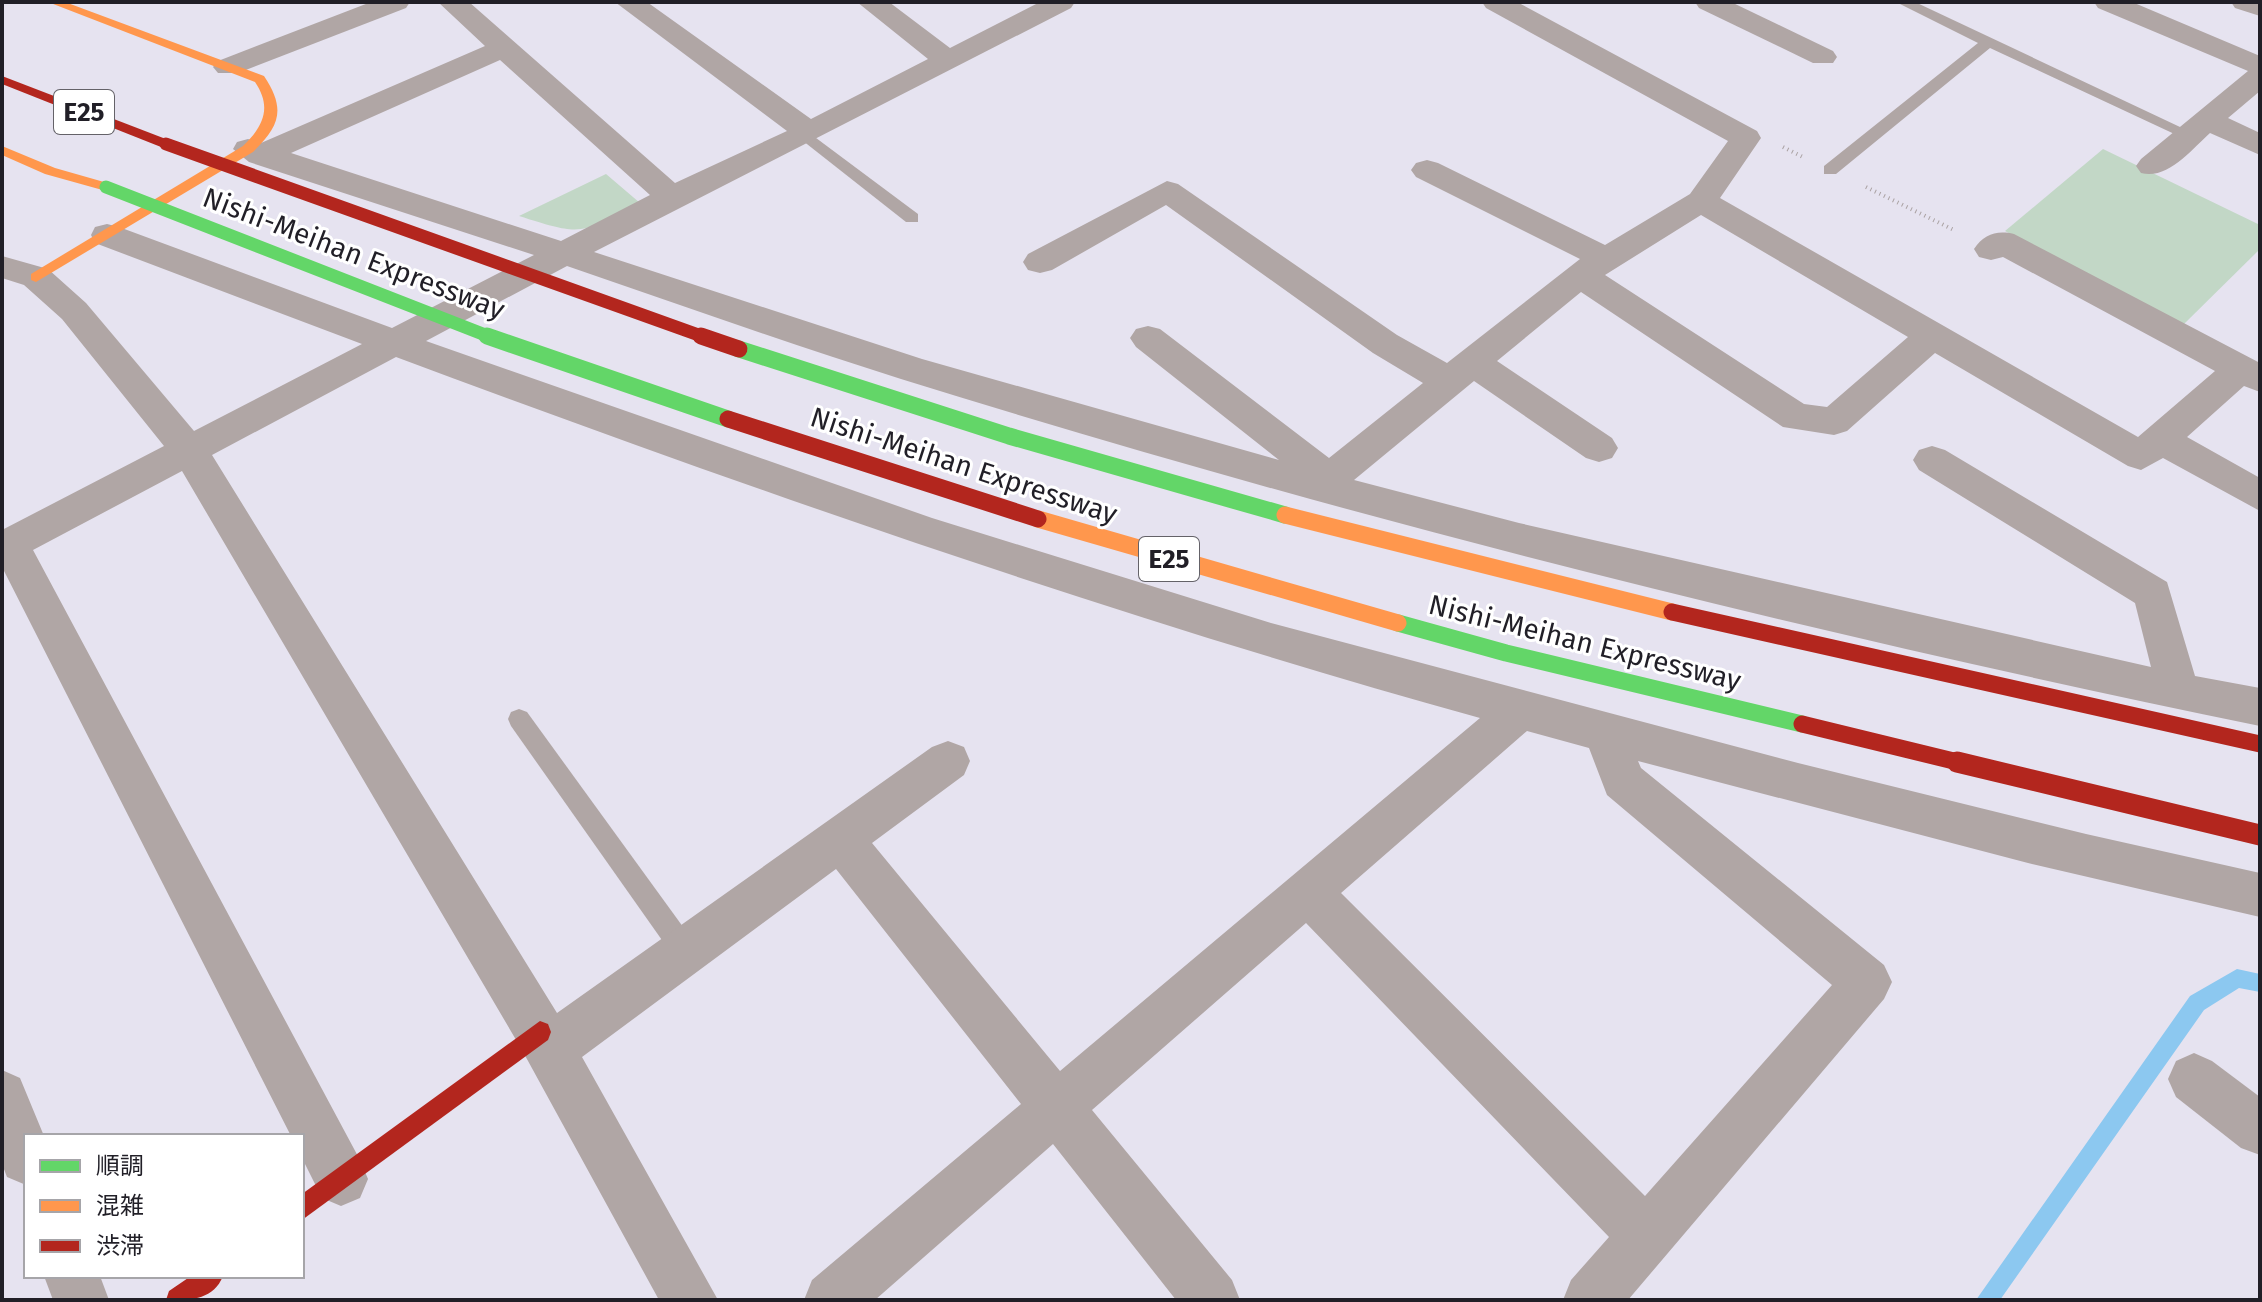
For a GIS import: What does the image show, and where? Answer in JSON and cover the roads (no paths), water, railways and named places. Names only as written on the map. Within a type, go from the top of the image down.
[{"type":"main road","points":[[19,272],[107,235],[254,152],[268,133],[275,114],[272,93],[260,79],[54,2]]},
{"type":"main road","name":"Nishi-Meihan Expressway","points":[[2,80],[166,144],[624,312],[1130,472],[1567,586],[2260,744]]},
{"type":"main road","name":"Nishi-Meihan Expressway","points":[[2,150],[50,171],[106,187],[545,358],[1109,542],[1506,653],[2260,835]]},
{"type":"main road","points":[[2,159],[50,171]]},
{"type":"main road","points":[[304,1207],[545,1040]]},
{"type":"main road","points":[[178,1300],[208,1278]]},
{"type":"street","points":[[228,67],[396,2]]},
{"type":"street","points":[[452,2],[672,197]]},
{"type":"street","points":[[629,2],[806,133]]},
{"type":"street","points":[[873,2],[947,60]]},
{"type":"street","points":[[341,1179],[6,546],[672,197],[806,133],[1061,2]]},
{"type":"street","points":[[1325,482],[1594,267],[1701,201],[1746,138],[1496,2]]},
{"type":"street","points":[[1709,2],[1749,9],[1823,57]]},
{"type":"street","points":[[2108,2],[2260,66]]},
{"type":"street","points":[[2245,2],[2260,8]]},
{"type":"street","points":[[254,152],[504,48]]},
{"type":"street","points":[[2152,166],[2260,76]]},
{"type":"street","points":[[2198,128],[2260,145]]},
{"type":"street","points":[[254,152],[912,369],[1325,482],[1519,539],[2178,691],[2260,707]]},
{"type":"street","points":[[1427,170],[1594,267],[1796,417],[1834,421],[1933,335]]},
{"type":"street","points":[[1040,262],[1167,191],[1385,344],[1460,372],[1599,448]]},
{"type":"street","points":[[1701,201],[2141,456],[2253,373],[2002,242],[1991,249]]},
{"type":"street","points":[[107,235],[394,344],[853,507],[1199,619],[1605,732],[2137,870],[2260,895]]},
{"type":"street","points":[[19,272],[74,311],[190,452],[250,546],[545,1040],[690,1300]]},
{"type":"street","points":[[1148,338],[1325,482]]},
{"type":"street","points":[[2160,439],[2260,496]]},
{"type":"street","points":[[1932,460],[2153,594],[2178,691]]},
{"type":"street","points":[[832,1300],[1521,709]]},
{"type":"street","points":[[1591,1300],[1867,982],[1623,781],[1605,732]]},
{"type":"street","points":[[545,1040],[685,951],[948,761]]},
{"type":"street","points":[[840,839],[1212,1300]]},
{"type":"street","points":[[1308,892],[1647,1237]]},
{"type":"street","points":[[2194,1079],[2260,1129]]},
{"type":"street","points":[[2,1096],[24,1153]]},
{"type":"street","points":[[73,1278],[81,1300]]},
{"type":"lane","points":[[1903,2],[1988,42],[2198,128]]},
{"type":"lane","points":[[1830,170],[1988,42]]},
{"type":"lane","points":[[806,133],[912,218]]},
{"type":"lane","points":[[519,719],[685,951]]},
{"type":"waterway","points":[[1987,1300],[2197,1003],[2237,978],[2260,983]]}]
